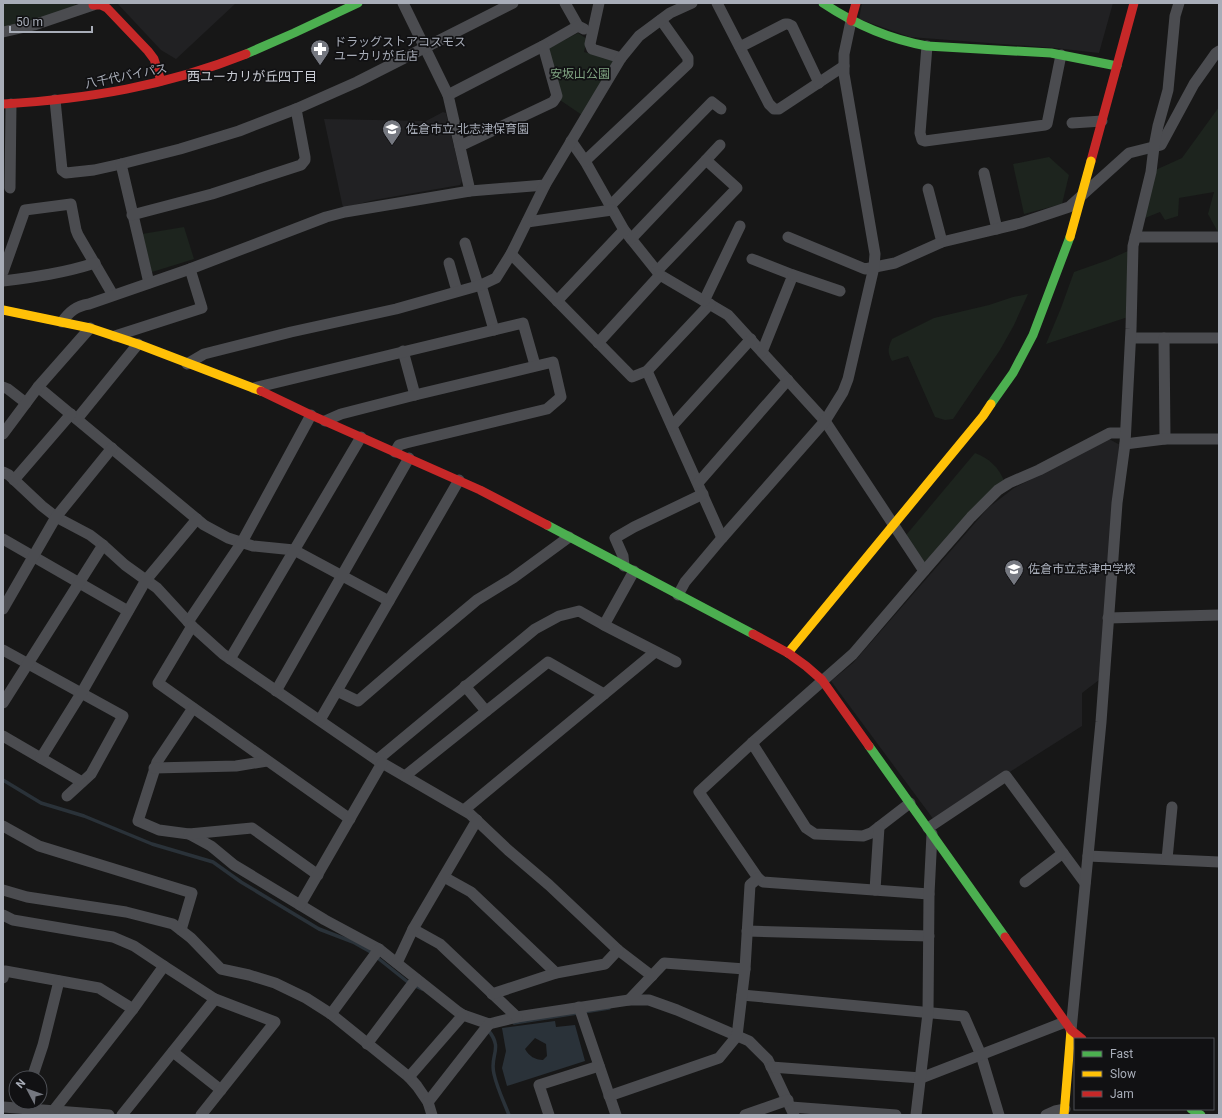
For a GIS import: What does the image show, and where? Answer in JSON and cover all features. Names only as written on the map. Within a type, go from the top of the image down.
[{"type":"main road","name":"八千代バイパス","points":[[7,104],[93,95],[185,76],[229,61],[275,42],[358,3]]},
{"type":"main road","points":[[824,3],[851,22],[893,39],[927,46],[1051,53],[1117,66]]},
{"type":"main road","points":[[851,22],[856,3]]},
{"type":"main road","points":[[788,653],[983,416],[1013,373],[1033,335],[1070,237],[1134,3]]},
{"type":"main road","points":[[93,5],[101,5],[107,8],[148,51],[154,59],[161,81]]},
{"type":"main road","points":[[3,310],[90,328],[138,344],[187,364],[254,388],[480,490],[788,653],[822,680],[1068,1026],[1081,1038]]},
{"type":"main road","points":[[1065,1112],[1068,1026]]},
{"type":"street","points":[[403,3],[448,95],[470,191]]},
{"type":"street","points":[[54,100],[62,170],[66,173],[94,170],[180,149],[231,133],[296,109],[357,82],[513,3]]},
{"type":"street","points":[[565,3],[578,26]]},
{"type":"street","points":[[599,3],[590,44],[592,49],[621,58]]},
{"type":"street","points":[[187,364],[204,354],[291,332],[396,309],[480,285],[496,278],[511,254],[545,185],[621,58],[639,36],[670,13],[692,3]]},
{"type":"street","points":[[717,3],[769,104],[774,109],[779,109],[844,66]]},
{"type":"street","points":[[771,1067],[920,1078],[981,1055],[1068,1026],[1088,856],[1101,722],[1108,618],[1125,438],[1131,338],[1133,246],[1151,172],[1154,146],[1168,90],[1175,16],[1178,3]]},
{"type":"street","points":[[3,32],[34,25],[93,5]]},
{"type":"street","points":[[585,161],[688,64],[688,58],[661,20]]},
{"type":"street","points":[[678,594],[685,582],[722,538],[826,421],[840,397],[848,379],[874,267],[875,254],[844,66],[844,54],[851,22]]},
{"type":"street","points":[[740,47],[785,24],[788,24],[792,26],[819,83]]},
{"type":"street","points":[[448,95],[543,46],[578,26],[593,30]]},
{"type":"street","points":[[460,146],[553,102],[557,96],[543,46]]},
{"type":"street","points":[[927,46],[920,133],[922,140],[925,141],[1047,124],[1061,55]]},
{"type":"street","points":[[788,237],[865,269],[895,263],[942,242],[1021,223],[1069,207],[1129,152],[1158,146],[1163,142],[1194,84],[1219,50]]},
{"type":"street","points":[[527,222],[611,208],[712,102],[721,109]]},
{"type":"street","points":[[7,104],[10,188]]},
{"type":"street","points":[[132,215],[212,194],[301,164],[305,160],[305,157],[296,109]]},
{"type":"street","points":[[1072,123],[1102,122]]},
{"type":"street","points":[[571,142],[585,161],[624,230],[658,273],[728,315],[826,421],[924,571]]},
{"type":"street","points":[[631,239],[720,145]]},
{"type":"street","points":[[598,343],[658,273],[738,188],[706,160]]},
{"type":"street","points":[[121,164],[149,283]]},
{"type":"street","points":[[984,173],[997,229]]},
{"type":"street","points":[[62,322],[75,308],[190,269],[326,217],[345,212],[470,191],[545,185]]},
{"type":"street","points":[[928,189],[942,242]]},
{"type":"street","points":[[3,272],[25,210],[71,204],[76,230],[114,295]]},
{"type":"street","points":[[511,254],[632,377],[647,371],[707,302],[740,226]]},
{"type":"street","points":[[557,301],[624,230]]},
{"type":"street","points":[[1136,237],[1219,237]]},
{"type":"street","points":[[465,243],[494,330]]},
{"type":"street","points":[[752,259],[840,291]]},
{"type":"street","points":[[3,280],[54,274],[75,270],[95,263]]},
{"type":"street","points":[[449,263],[457,291]]},
{"type":"street","points":[[114,337],[202,308],[190,269]]},
{"type":"street","points":[[762,352],[793,275]]},
{"type":"street","points":[[254,388],[523,323],[535,365]]},
{"type":"street","points":[[3,434],[38,387],[90,328]]},
{"type":"street","points":[[1131,338],[1219,338]]},
{"type":"street","points":[[1164,338],[1165,439]]},
{"type":"street","points":[[672,426],[751,340]]},
{"type":"street","points":[[14,480],[74,416],[138,344]]},
{"type":"street","points":[[403,351],[415,394]]},
{"type":"street","points":[[325,421],[341,414],[415,394],[553,362],[562,397],[547,409],[406,443],[399,445],[395,452]]},
{"type":"street","points":[[647,371],[722,538]]},
{"type":"street","points":[[698,483],[788,380]]},
{"type":"street","points":[[3,387],[8,389],[26,403]]},
{"type":"street","points":[[38,387],[204,525],[228,538],[253,546],[294,550],[389,601]]},
{"type":"street","points":[[311,415],[242,542],[190,624],[158,683],[350,819]]},
{"type":"street","points":[[929,894],[763,882],[758,878],[699,792],[822,680],[853,654],[971,517],[998,490],[1009,483],[1039,470],[1110,433],[1125,438],[1219,440]]},
{"type":"street","points":[[230,659],[361,437]]},
{"type":"street","points":[[3,609],[56,516],[112,448]]},
{"type":"street","points":[[276,691],[409,458]]},
{"type":"street","points":[[3,472],[42,506],[56,516],[90,535],[125,565],[157,588],[190,624],[230,659],[380,761],[464,810],[477,820],[618,950],[652,976]]},
{"type":"street","points":[[320,720],[459,480]]},
{"type":"street","points":[[604,626],[629,568],[616,538],[634,527],[703,494]]},
{"type":"street","points":[[41,758],[82,692],[146,580],[197,519]]},
{"type":"street","points":[[337,691],[358,702],[416,651],[478,600],[513,578],[569,537]]},
{"type":"street","points":[[3,540],[128,611]]},
{"type":"street","points":[[3,703],[103,545]]},
{"type":"street","points":[[300,905],[350,819],[380,761],[465,686],[535,629],[559,616],[579,611],[604,626],[676,662]]},
{"type":"street","points":[[1108,618],[1219,615]]},
{"type":"street","points":[[3,650],[82,692],[123,716],[91,774],[67,796]]},
{"type":"street","points":[[464,810],[655,652]]},
{"type":"street","points":[[405,776],[548,662],[604,694]]},
{"type":"street","points":[[465,686],[486,711]]},
{"type":"street","points":[[193,708],[156,762],[138,821],[159,830],[189,834],[252,828],[318,874]]},
{"type":"street","points":[[3,736],[82,782]]},
{"type":"street","points":[[752,743],[806,828],[815,834],[863,836],[871,833],[910,803]]},
{"type":"street","points":[[154,768],[236,766],[267,761]]},
{"type":"street","points":[[916,1115],[928,1013],[930,831],[1006,776],[1085,883]]},
{"type":"street","points":[[1167,859],[1172,807]]},
{"type":"street","points":[[397,962],[413,929],[477,820]]},
{"type":"street","points":[[3,826],[39,846],[192,893],[181,930]]},
{"type":"street","points":[[875,890],[879,827]]},
{"type":"street","points":[[189,834],[211,846],[234,864],[300,905],[325,920],[379,948],[416,979],[463,1014],[489,1024],[517,1017],[629,1000],[649,1000],[677,1010],[749,1041],[768,1060],[791,1108]]},
{"type":"street","points":[[1025,882],[1063,853]]},
{"type":"street","points":[[1088,856],[1219,862]]},
{"type":"street","points":[[444,877],[471,892],[556,973]]},
{"type":"street","points":[[609,1096],[719,1058],[737,1036],[745,969],[750,885],[758,878]]},
{"type":"street","points":[[3,890],[41,900],[126,912],[173,924],[192,938],[221,969],[249,975],[275,983],[306,998],[331,1014],[409,1077],[428,1102],[432,1115]]},
{"type":"street","points":[[3,915],[13,920],[113,937],[134,946],[215,999],[275,1022],[201,1115]]},
{"type":"street","points":[[413,929],[440,944],[517,1017]]},
{"type":"street","points":[[747,931],[929,936]]},
{"type":"street","points":[[331,1014],[379,948]]},
{"type":"street","points":[[492,994],[556,973],[605,964],[618,950]]},
{"type":"street","points":[[629,1000],[664,963],[745,969]]},
{"type":"street","points":[[54,1110],[133,1009],[164,966]]},
{"type":"street","points":[[4,973],[99,988],[133,1009]]},
{"type":"street","points":[[367,1044],[416,979]]},
{"type":"street","points":[[35,1070],[43,1045],[59,981]]},
{"type":"street","points":[[742,995],[964,1016],[981,1055],[999,1115]]},
{"type":"street","points":[[122,1115],[215,999]]},
{"type":"street","points":[[579,1008],[616,1115]]},
{"type":"street","points":[[409,1077],[463,1014]]},
{"type":"street","points":[[428,1102],[489,1024]]},
{"type":"street","points":[[173,1052],[221,1090]]},
{"type":"street","points":[[549,1115],[538,1085],[599,1066]]},
{"type":"street","points":[[745,1115],[791,1108],[896,1115]]},
{"type":"street","points":[[48,1109],[109,1115]]},
{"type":"street","points":[[1046,1115],[1055,1111],[1065,1112]]},
{"type":"shaded area","points":[[117,3],[236,3],[176,59],[161,50]]},
{"type":"shaded area","points":[[862,3],[1113,3],[1099,53],[1055,48],[910,37],[859,19]]},
{"type":"shaded area","name":"佐倉市立 北志津保育園","points":[[443,112],[446,113],[462,181],[460,185],[374,200],[343,208],[324,119],[426,121]]},
{"type":"shaded area","name":"佐倉市立志津中学校","points":[[1109,439],[1120,445],[1099,680],[1082,693],[1082,726],[934,820],[831,681],[853,663],[988,508],[1014,488]]},
{"type":"shaded area","points":[[555,1021],[556,1027],[575,1025],[585,1061],[507,1086],[502,1068],[506,1051],[502,1028]],"holes":[[[535,1038],[546,1044],[547,1056],[543,1060],[532,1057],[525,1049]]]},
{"type":"green space","points":[[3,3],[75,3],[76,7],[3,28]]},
{"type":"green space","name":"安坂山公園","points":[[578,33],[587,39],[584,52],[612,59],[614,62],[582,115],[560,100],[549,48]]},
{"type":"green space","points":[[1219,107],[1219,234],[1208,214],[1214,192],[1179,198],[1178,216],[1165,220],[1160,212],[1145,218],[1151,172],[1182,158]]},
{"type":"green space","points":[[1049,157],[1069,175],[1062,204],[1024,214],[1013,164]]},
{"type":"green space","points":[[184,227],[194,259],[152,272],[142,234]]},
{"type":"green space","points":[[1128,251],[1128,317],[1046,344],[1074,272]]},
{"type":"green space","points":[[1028,294],[1014,325],[1000,350],[953,419],[945,420],[935,417],[908,356],[892,361],[889,355],[889,350],[892,339],[934,318]]},
{"type":"green space","points":[[975,453],[996,467],[1004,481],[924,563],[906,538],[907,534]]},
{"type":"waterway","points":[[3,780],[41,803],[84,816],[152,844],[213,862],[241,882],[319,929],[353,942],[369,951],[409,983],[422,989]]},
{"type":"waterway","points":[[514,1023],[609,1008]]},
{"type":"waterway","points":[[488,1030],[493,1037],[496,1047],[493,1062],[494,1074],[509,1115]]},
{"type":"traffic: fast","points":[[246,54],[358,3]]},
{"type":"traffic: fast","points":[[823,3],[835,11],[873,30],[913,43],[927,46],[1051,53],[1117,66]]},
{"type":"traffic: fast","points":[[991,404],[1013,373],[1033,335],[1070,237]]},
{"type":"traffic: fast","points":[[547,525],[753,634]]},
{"type":"traffic: fast","points":[[869,746],[1005,937]]},
{"type":"traffic: fast","points":[[1193,1110],[1201,1115]]},
{"type":"traffic: slow","points":[[1070,237],[1091,161]]},
{"type":"traffic: slow","points":[[3,310],[90,328],[138,344],[261,391]]},
{"type":"traffic: slow","points":[[788,653],[983,416],[991,404]]},
{"type":"traffic: slow","points":[[1064,1115],[1071,1030]]},
{"type":"traffic: jam","points":[[851,21],[856,3]]},
{"type":"traffic: jam","points":[[1091,161],[1134,3]]},
{"type":"traffic: jam","points":[[93,5],[101,5],[107,8],[148,51],[154,59],[161,81]]},
{"type":"traffic: jam","points":[[3,104],[66,99],[156,83],[186,75],[246,54]]},
{"type":"traffic: jam","points":[[261,391],[311,415],[480,490],[547,525]]},
{"type":"traffic: jam","points":[[753,634],[788,653],[822,680],[869,746]]},
{"type":"traffic: jam","points":[[1005,937],[1071,1030],[1081,1038]]},
{"type":"place","name":"ドラッグストアコスモス ユーカリが丘店","points":[[320,66]]},
{"type":"place","name":"佐倉市立 北志津保育園","points":[[392,146]]},
{"type":"place","name":"佐倉市立志津中学校","points":[[1014,586]]},
{"type":"district","name":"西ユーカリが丘四丁目","points":[[252,76]]}]
